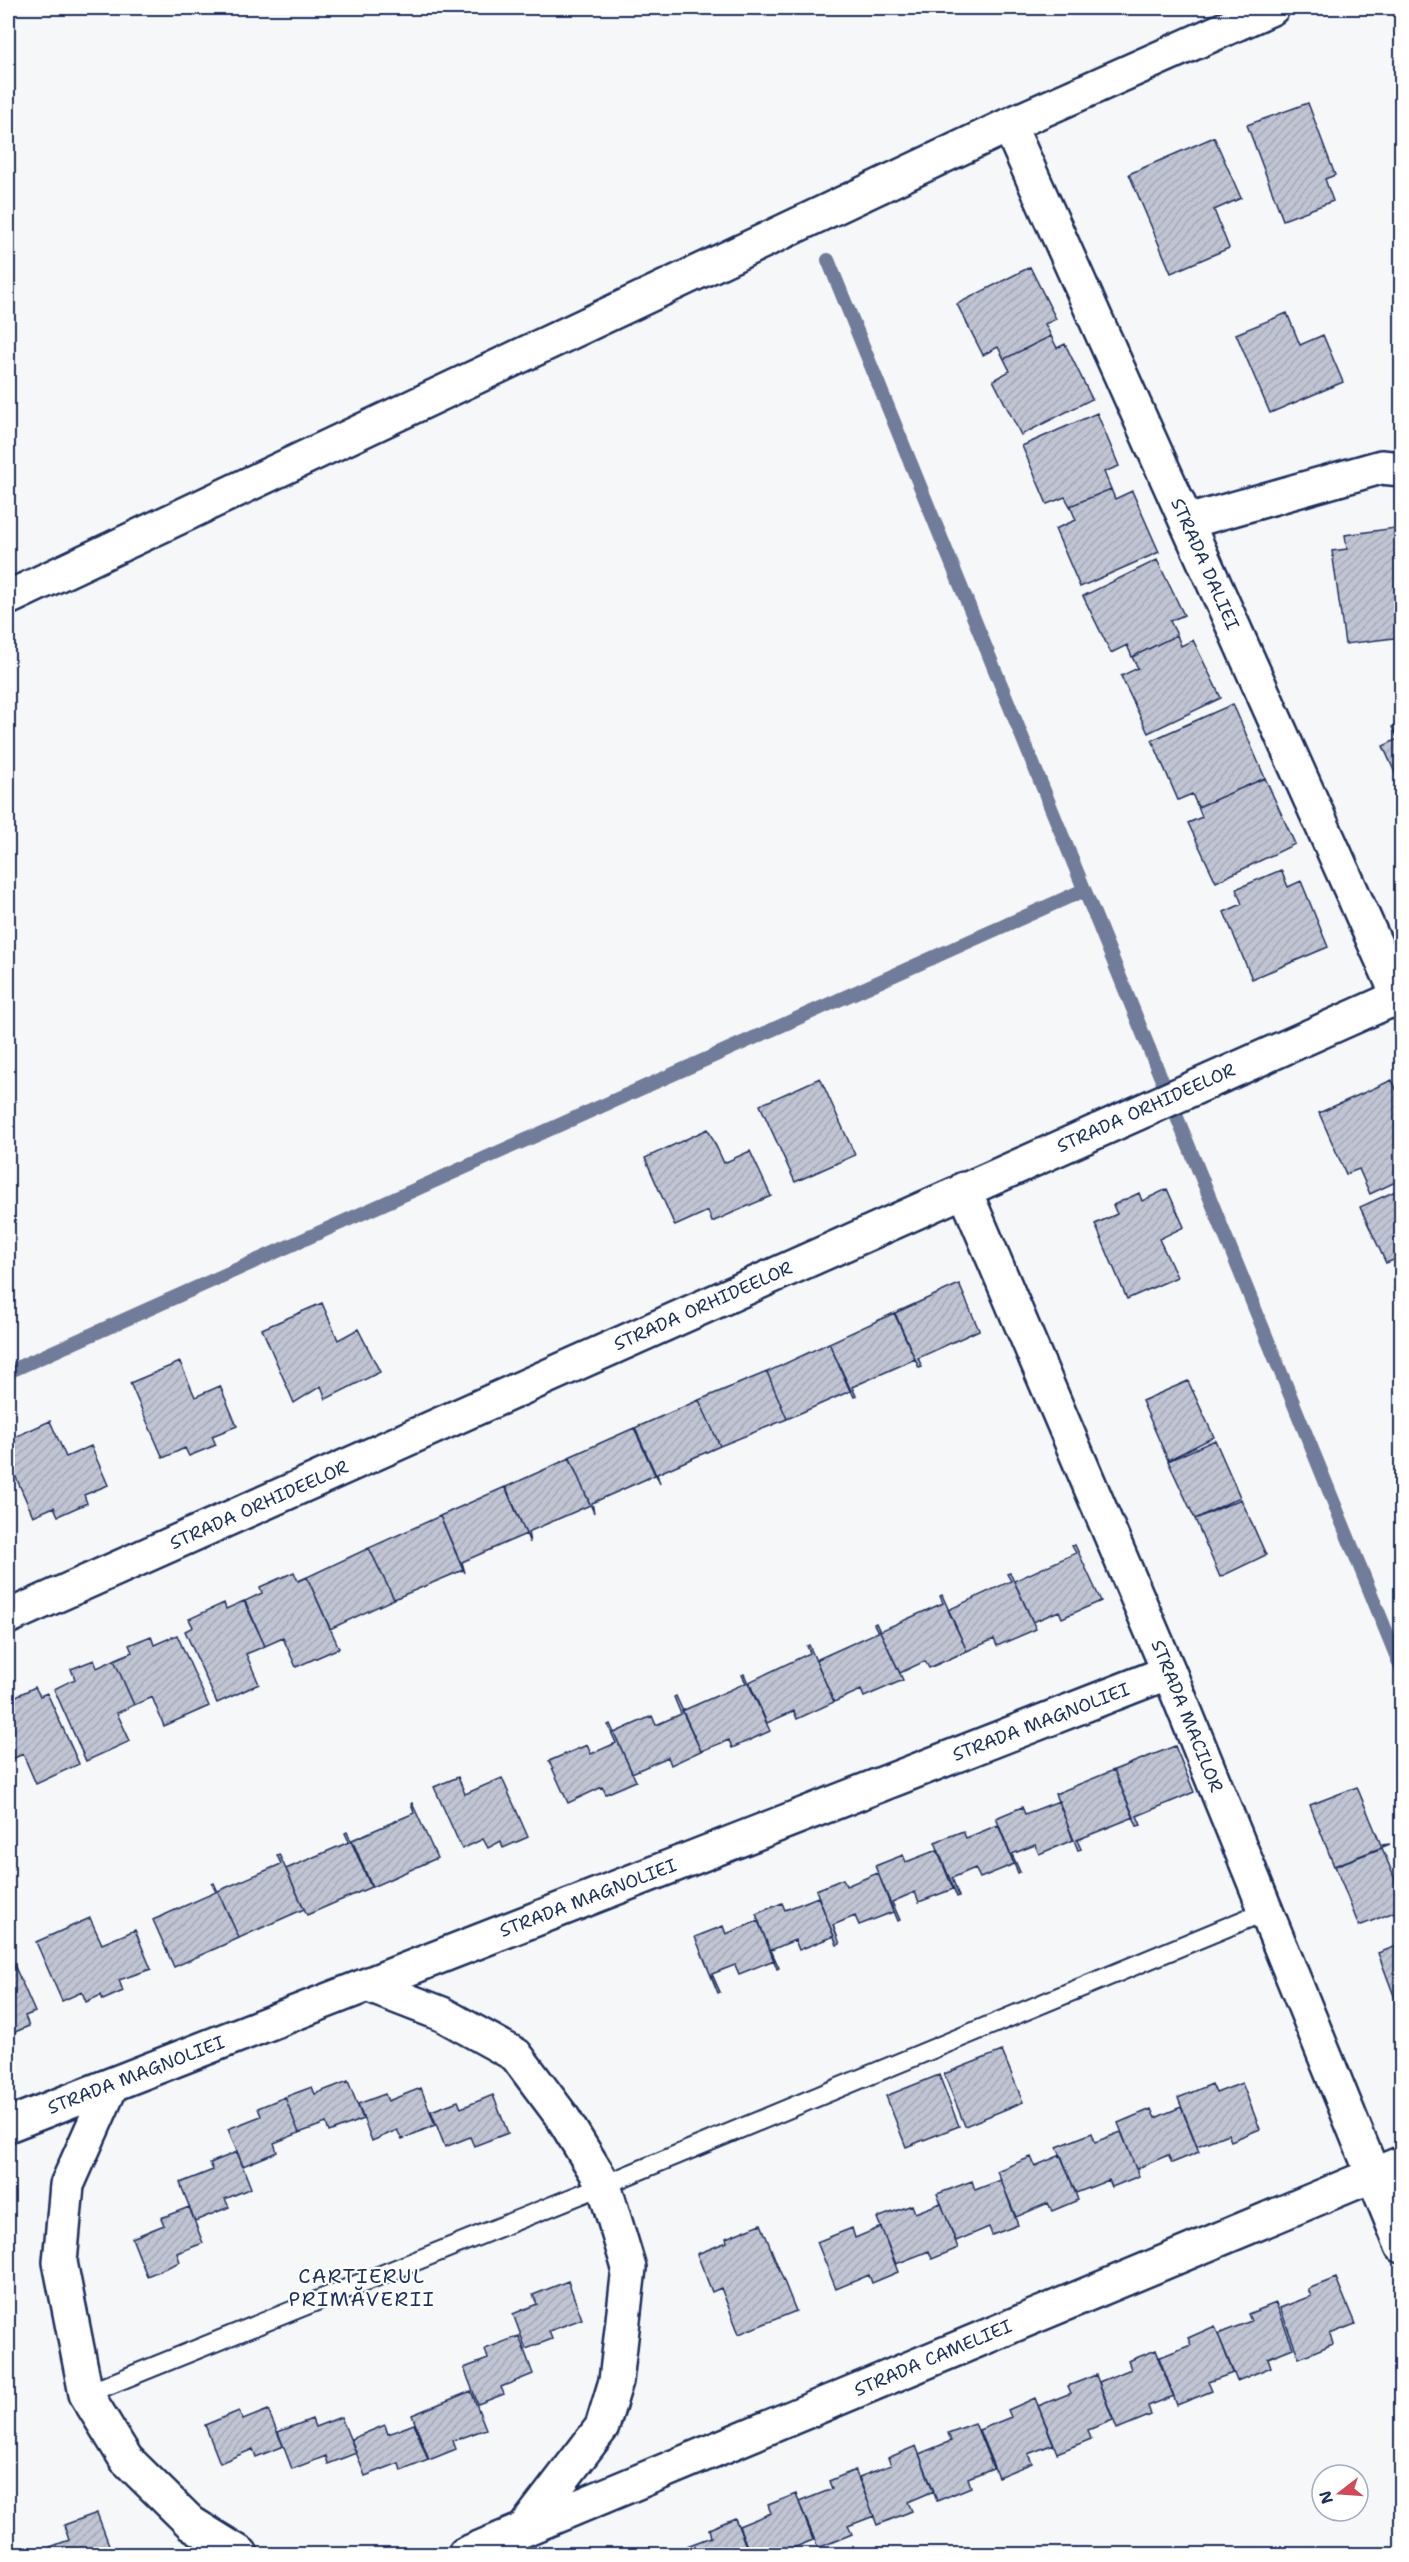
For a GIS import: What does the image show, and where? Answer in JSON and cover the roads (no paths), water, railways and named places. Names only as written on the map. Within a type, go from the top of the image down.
[{"type":"street","points":[[8,598],[1009,125],[1272,8]]},
{"type":"street","name":"STRADA DALIEI","points":[[1009,125],[1400,1000]]},
{"type":"street","points":[[1186,522],[1381,467],[1401,469]]},
{"type":"street","name":"STRADA ORHIDEELOR","points":[[8,1617],[1185,1091],[1400,1000]]},
{"type":"street","name":"STRADA MACILOR","points":[[964,1189],[1169,1672],[1266,1911],[1387,2168],[1401,2246]]},
{"type":"street","name":"STRADA MAGNOLIEI","points":[[8,2125],[1169,1672]]},
{"type":"street","points":[[367,1985],[442,2014],[516,2055],[563,2118],[604,2185],[629,2268],[616,2381],[602,2427],[523,2531]]},
{"type":"street","points":[[111,2086],[66,2185],[60,2262],[86,2394],[126,2459],[191,2523],[241,2554]]},
{"type":"street","name":"STRADA CAMELIEI","points":[[465,2554],[1387,2168]]},
{"type":"lane","points":[[86,2394],[604,2185],[1266,1911]]},
{"type":"waterway","points":[[828,260],[1402,1670]]},
{"type":"waterway","points":[[8,1372],[1084,890]]},
{"type":"district","name":"CARTIERUL PRIMĂVERII","points":[[362,2288]]}]
